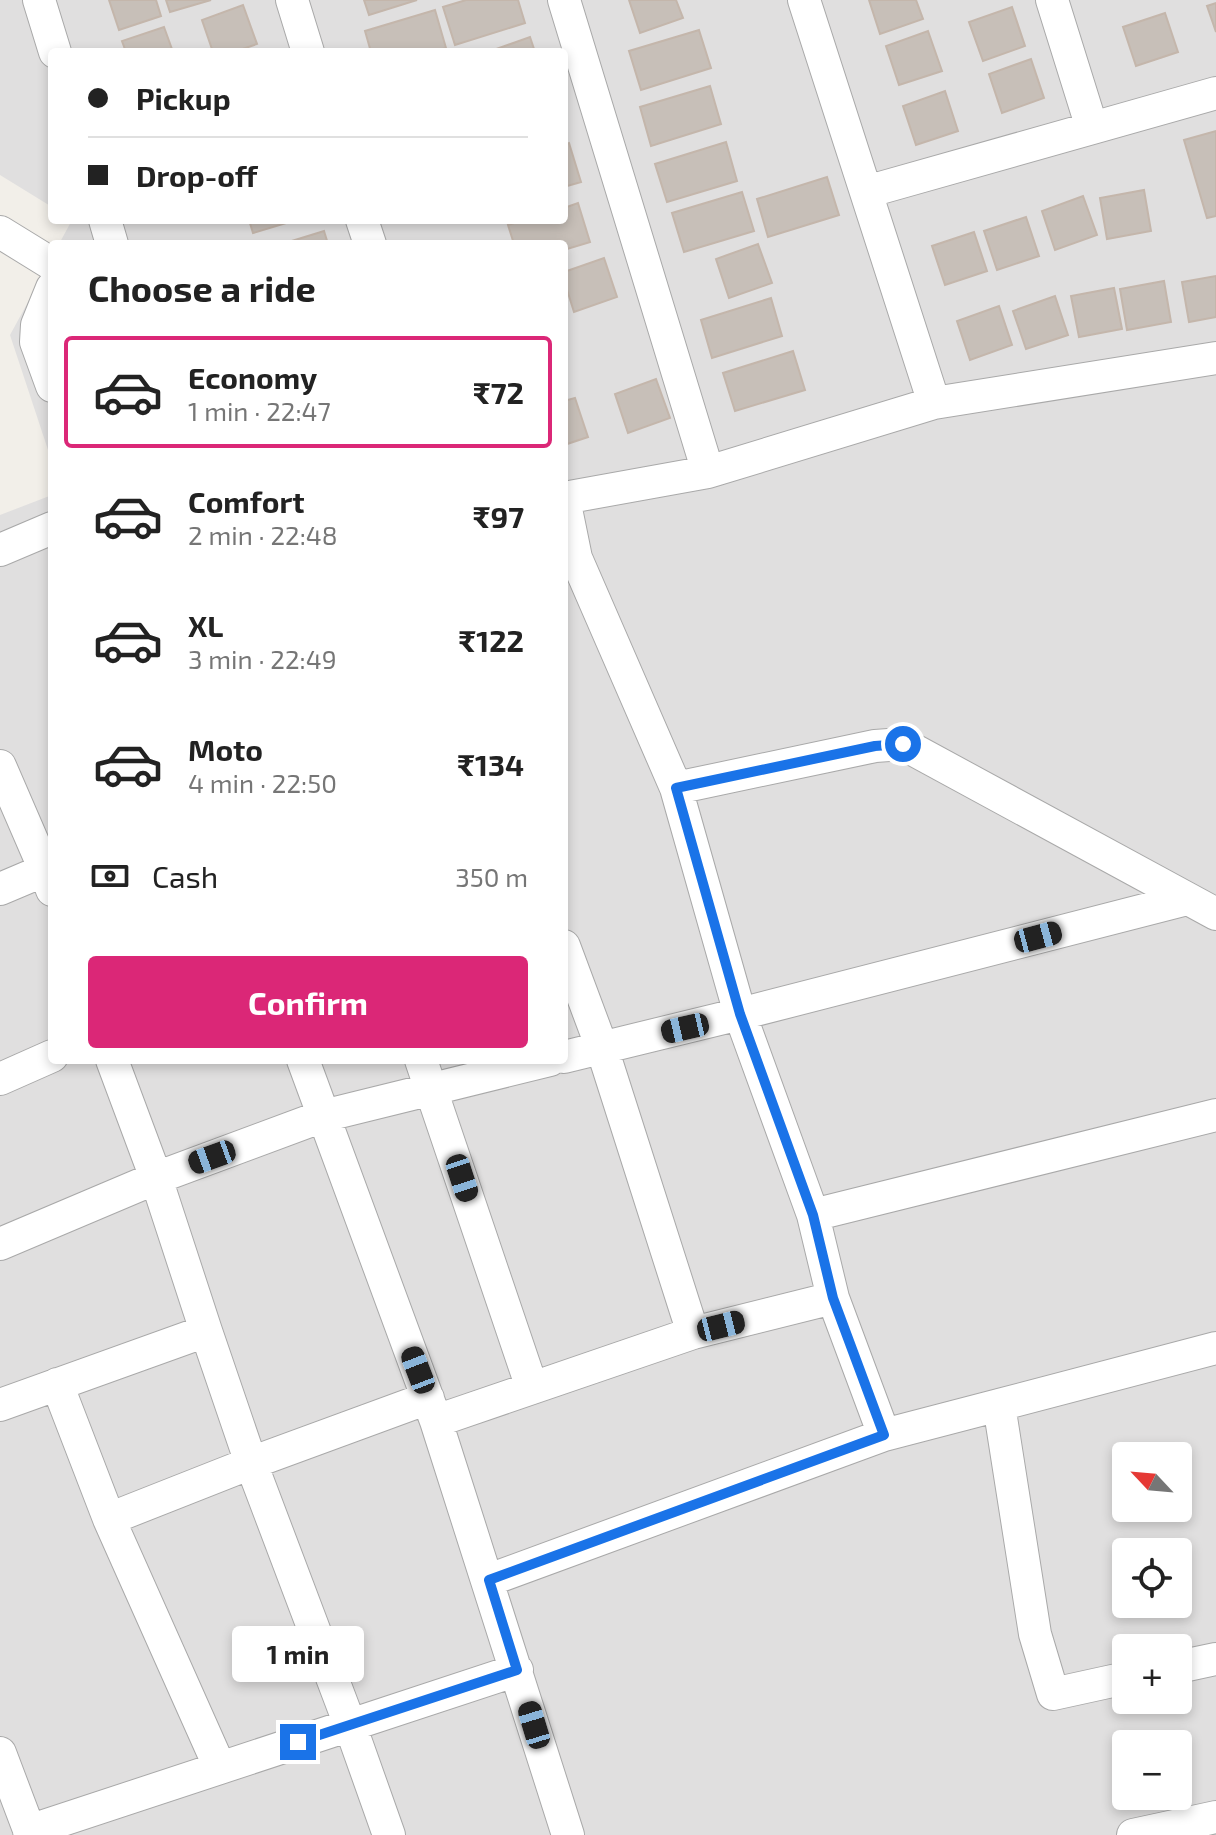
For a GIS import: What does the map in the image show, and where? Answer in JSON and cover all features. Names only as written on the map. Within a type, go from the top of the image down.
[{"type":"street","points":[[39,0],[54,48]]},
{"type":"street","points":[[292,0],[307,48]]},
{"type":"street","points":[[564,0],[708,472]]},
{"type":"street","points":[[804,0],[934,403]]},
{"type":"street","points":[[1052,0],[1092,128]]},
{"type":"street","points":[[866,192],[1216,93]]},
{"type":"street","points":[[0,232],[48,277]]},
{"type":"street","points":[[48,293],[37,325],[36,342],[48,375]]},
{"type":"street","points":[[568,507],[708,472],[934,403],[1216,358]]},
{"type":"street","points":[[568,517],[576,558],[676,788],[740,1014],[813,1215],[833,1298],[884,1435]]},
{"type":"street","points":[[0,550],[48,530]]},
{"type":"street","points":[[676,788],[875,746],[903,744],[1216,914]]},
{"type":"street","points":[[0,766],[48,880],[0,889]]},
{"type":"street","points":[[568,1056],[1187,899]]},
{"type":"street","points":[[568,957],[602,1048],[693,1333]]},
{"type":"street","points":[[0,1079],[48,1058]]},
{"type":"street","points":[[113,1064],[156,1178],[251,1463],[389,1835]]},
{"type":"street","points":[[304,1064],[432,1409],[568,1835]]},
{"type":"street","points":[[0,1244],[156,1178],[426,1074],[515,1064]]},
{"type":"street","points":[[426,1074],[532,1388]]},
{"type":"street","points":[[813,1215],[1216,1115]]},
{"type":"street","points":[[109,1519],[251,1463],[432,1409],[532,1388],[693,1333],[833,1298]]},
{"type":"street","points":[[0,1405],[206,1331]]},
{"type":"street","points":[[489,1580],[884,1435],[1216,1348]]},
{"type":"street","points":[[57,1384],[109,1519],[220,1768]]},
{"type":"street","points":[[999,1405],[1035,1634],[1053,1694],[1112,1681]]},
{"type":"street","points":[[1192,1664],[1216,1659]]},
{"type":"street","points":[[0,1753],[30,1833],[517,1670]]},
{"type":"street","points":[[1133,1835],[1216,1817]]},
{"type":"shaded area","points":[[0,0],[1216,0],[1216,1835],[0,1835],[0,515],[48,497],[48,1064],[568,1064],[568,240],[61,240],[70,224],[568,224],[568,48],[48,48],[48,205],[0,175]]},
{"type":"shaded area","points":[[48,265],[48,450],[10,335]]},
{"type":"building","points":[[109,0],[156,0],[161,16],[119,30]]},
{"type":"building","points":[[166,0],[211,0],[170,12]]},
{"type":"building","points":[[364,0],[417,0],[369,15]]},
{"type":"building","points":[[466,0],[518,0],[525,23],[455,45],[443,7]]},
{"type":"building","points":[[629,0],[676,0],[683,18],[640,33]]},
{"type":"building","points":[[869,0],[916,0],[923,19],[880,34]]},
{"type":"building","points":[[1216,3],[1216,32],[1207,6]]},
{"type":"building","points":[[243,5],[257,44],[246,48],[212,48],[202,20]]},
{"type":"building","points":[[1012,7],[1025,46],[983,61],[969,22]]},
{"type":"building","points":[[435,10],[446,48],[370,48],[365,31]]},
{"type":"building","points":[[1165,13],[1178,52],[1136,66],[1123,27]]},
{"type":"building","points":[[164,27],[172,48],[125,48],[122,41]]},
{"type":"building","points":[[699,30],[711,68],[641,90],[629,51]]},
{"type":"building","points":[[928,31],[942,71],[899,85],[886,46]]},
{"type":"building","points":[[530,37],[534,48],[499,48]]},
{"type":"building","points":[[1031,59],[1044,98],[1002,113],[989,74]]},
{"type":"building","points":[[710,86],[721,124],[651,146],[640,107]]},
{"type":"building","points":[[945,91],[958,131],[916,145],[903,106]]},
{"type":"building","points":[[1216,131],[1216,216],[1207,218],[1184,140]]},
{"type":"building","points":[[726,142],[737,181],[667,202],[655,164]]},
{"type":"building","points":[[568,143],[581,182],[568,186]]},
{"type":"building","points":[[827,177],[839,215],[768,237],[757,199]]},
{"type":"building","points":[[1144,190],[1151,231],[1107,239],[1100,198]]},
{"type":"building","points":[[742,192],[754,231],[684,252],[672,213]]},
{"type":"building","points":[[1083,196],[1097,235],[1055,250],[1042,211]]},
{"type":"building","points":[[578,203],[590,242],[568,249],[568,240],[513,240],[508,225],[568,224],[568,207]]},
{"type":"building","points":[[1026,217],[1039,256],[997,270],[984,231]]},
{"type":"building","points":[[250,224],[283,224],[253,233]]},
{"type":"building","points":[[324,231],[327,240],[295,240]]},
{"type":"building","points":[[974,232],[987,271],[945,285],[932,246]]},
{"type":"building","points":[[758,244],[772,283],[729,298],[716,259]]},
{"type":"building","points":[[604,258],[617,297],[574,312],[568,293],[568,271]]},
{"type":"building","points":[[1216,276],[1216,317],[1189,322],[1182,282]]},
{"type":"building","points":[[1164,281],[1171,322],[1127,330],[1120,289]]},
{"type":"building","points":[[1114,288],[1122,329],[1079,337],[1071,296]]},
{"type":"building","points":[[1055,296],[1068,335],[1026,349],[1013,311]]},
{"type":"building","points":[[771,298],[782,336],[712,358],[701,320]]},
{"type":"building","points":[[999,306],[1012,345],[970,360],[957,321]]},
{"type":"building","points":[[793,351],[805,390],[735,411],[723,373]]},
{"type":"building","points":[[656,379],[670,418],[628,433],[615,394]]},
{"type":"building","points":[[575,398],[588,437],[568,444],[568,400]]},
{"type":"route","points":[[298,1742],[517,1670],[489,1580],[884,1435],[833,1298],[813,1215],[740,1014],[676,788],[875,746],[903,744]]}]
